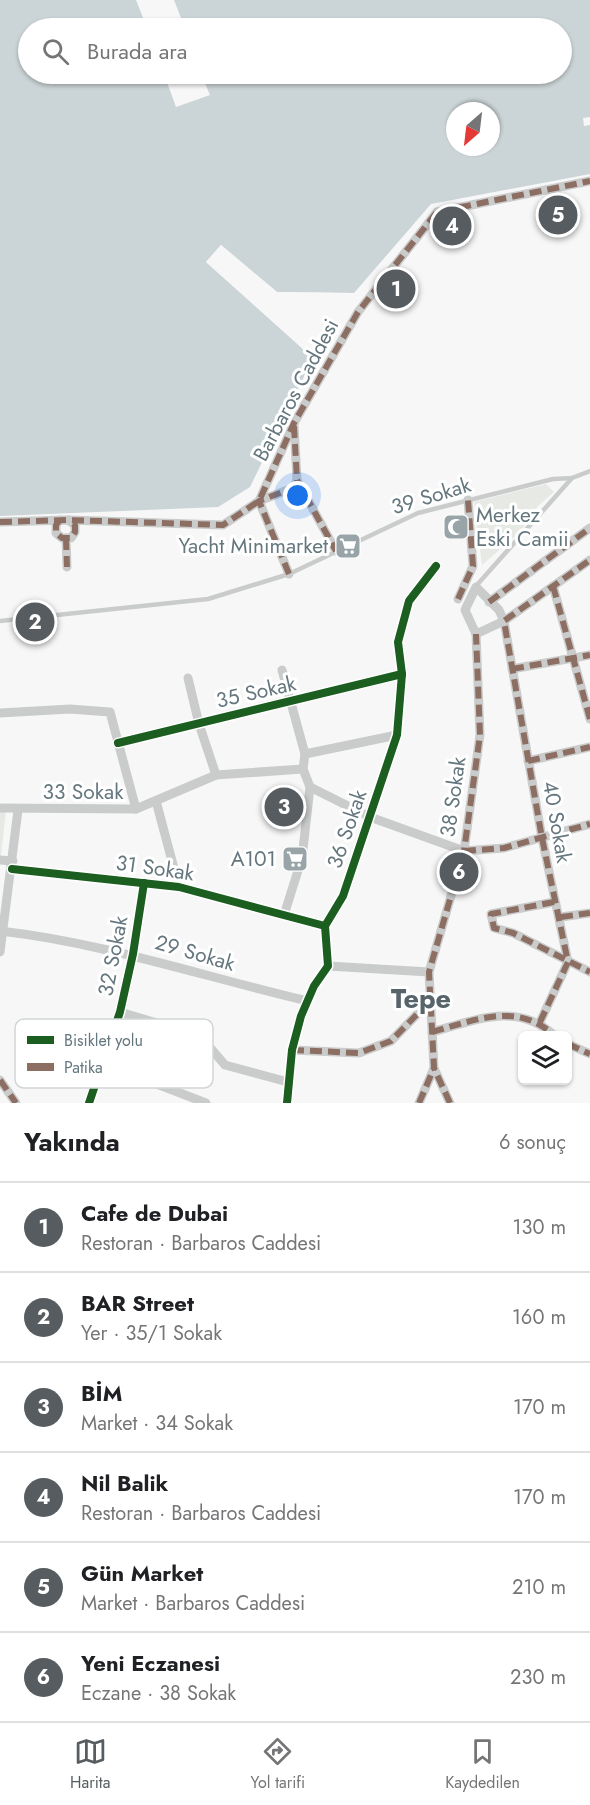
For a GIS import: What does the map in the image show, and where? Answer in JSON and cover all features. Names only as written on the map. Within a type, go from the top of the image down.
[{"type":"street","name":"Barbaros Caddesi","points":[[259,501],[294,423],[358,312],[437,212],[590,181]]},
{"type":"street","points":[[294,423],[297,480],[336,550]]},
{"type":"street","points":[[0,522],[64,520],[223,525],[259,501],[293,488],[297,480]]},
{"type":"street","points":[[458,599],[473,566],[468,500]]},
{"type":"street","points":[[259,501],[289,574]]},
{"type":"street","points":[[64,520],[75,525],[75,532],[71,538],[66,538],[56,532],[56,525],[64,520]]},
{"type":"street","points":[[489,602],[590,528]]},
{"type":"street","points":[[66,538],[67,567]]},
{"type":"street","points":[[476,634],[504,621],[590,560]]},
{"type":"street","name":"36 Sokak","points":[[324,926],[343,896],[397,735],[402,674],[398,642],[409,601],[436,566]]},
{"type":"street","points":[[553,586],[590,719]]},
{"type":"street","points":[[476,587],[499,610],[504,621]]},
{"type":"street","name":"38 Sokak","points":[[434,1068],[429,972],[464,851],[480,735],[476,634],[465,609],[476,587]]},
{"type":"street","name":"40 Sokak","points":[[504,621],[554,902],[561,917],[568,962]]},
{"type":"street","points":[[513,669],[590,655]]},
{"type":"street","points":[[282,670],[305,754],[303,769],[310,787],[302,858],[284,915]]},
{"type":"street","name":"35 Sokak","points":[[118,742],[402,674]]},
{"type":"street","points":[[189,678],[199,724],[216,775]]},
{"type":"street","points":[[0,713],[70,709],[110,712],[136,809]]},
{"type":"street","points":[[305,754],[397,735]]},
{"type":"street","points":[[528,761],[590,747]]},
{"type":"street","name":"33 Sokak","points":[[0,808],[18,810],[136,809],[216,775],[303,769]]},
{"type":"street","points":[[310,787],[370,817],[464,851],[504,848],[590,824]]},
{"type":"street","points":[[156,801],[179,887]]},
{"type":"street","points":[[0,952],[13,865],[18,810]]},
{"type":"street","name":"31 Sokak","points":[[0,860],[13,865],[179,887],[324,926]]},
{"type":"street","name":"32 Sokak","points":[[118,1019],[133,954],[144,883]]},
{"type":"street","points":[[554,902],[491,914],[494,928],[513,933],[590,972]]},
{"type":"street","points":[[561,917],[590,913]]},
{"type":"street","points":[[287,1103],[292,1050],[308,1001],[328,966],[324,926]]},
{"type":"street","name":"29 Sokak","points":[[2,931],[133,954],[232,983],[308,1001]]},
{"type":"street","points":[[540,1022],[568,962]]},
{"type":"street","points":[[328,966],[429,972]]},
{"type":"street","points":[[292,1050],[359,1053],[391,1041],[430,1001]]},
{"type":"street","points":[[120,1012],[143,1019]]},
{"type":"street","points":[[432,1032],[490,1017],[524,1016],[540,1022],[550,1031]]},
{"type":"street","points":[[572,1046],[590,1054]]},
{"type":"street","points":[[213,1051],[225,1065],[288,1082]]},
{"type":"street","points":[[419,1103],[434,1068]]},
{"type":"street","points":[[434,1068],[450,1103]]},
{"type":"street","points":[[0,1080],[16,1103]]},
{"type":"street","name":"32 Sokak","points":[[89,1103],[94,1088]]},
{"type":"street","points":[[166,1088],[206,1103]]},
{"type":"lane","name":"39 Sokak","points":[[0,621],[208,599],[289,574],[418,513],[553,479],[572,478],[590,471]]},
{"type":"lane","points":[[476,587],[572,478]]},
{"type":"shaded area","points":[[0,0],[590,0],[590,117],[583,118],[584,126],[590,125],[590,174],[431,204],[354,293],[277,292],[221,245],[206,262],[313,358],[250,487],[218,507],[0,516]]},
{"type":"shaded area","points":[[546,484],[554,492],[538,506],[520,532],[482,565],[474,502]]},
{"type":"shaded area","points":[[0,809],[6,810],[1,856],[0,856]]},
{"type":"pier","points":[[136,0],[174,0],[181,18],[143,18]]},
{"type":"pier","points":[[168,84],[205,84],[210,95],[176,107]]},
{"type":"pier","points":[[221,245],[277,292],[354,293],[352,296],[276,295],[221,249],[210,261],[315,355],[313,358],[206,262]]},
{"type":"marked path","points":[[0,522],[68,520],[223,525],[259,501],[294,423],[358,312],[437,212],[590,181]]},
{"type":"marked path","points":[[294,426],[297,480],[336,551]]},
{"type":"marked path","points":[[289,574],[259,501],[293,488],[297,480]]},
{"type":"marked path","points":[[458,599],[473,566],[468,500]]},
{"type":"marked path","points":[[60,520],[56,525],[56,533],[62,538],[71,538],[75,532],[75,525],[68,520]]},
{"type":"marked path","points":[[489,602],[590,528]]},
{"type":"marked path","points":[[66,538],[67,567]]},
{"type":"marked path","points":[[540,1022],[568,962],[542,838],[504,621],[590,560]]},
{"type":"marked path","points":[[553,586],[590,719]]},
{"type":"marked path","points":[[450,1103],[434,1068],[429,972],[464,851],[480,735],[476,634]]},
{"type":"marked path","points":[[512,669],[590,655]]},
{"type":"marked path","points":[[528,761],[590,747]]},
{"type":"marked path","points":[[464,851],[504,848],[590,824]]},
{"type":"marked path","points":[[554,902],[491,914],[494,928],[513,933],[590,972]]},
{"type":"marked path","points":[[561,917],[590,913]]},
{"type":"marked path","points":[[292,1050],[359,1053],[391,1041],[430,1001]]},
{"type":"marked path","points":[[432,1032],[496,1016],[526,1019],[549,1031]]},
{"type":"marked path","points":[[572,1046],[590,1054]]},
{"type":"marked path","points":[[419,1103],[434,1068]]},
{"type":"marked path","points":[[0,1080],[16,1103]]},
{"type":"cycle path","points":[[287,1103],[292,1050],[301,1016],[314,986],[328,966],[325,926],[343,896],[397,735],[402,674],[398,642],[409,601],[436,566]]},
{"type":"cycle path","points":[[118,743],[402,674]]},
{"type":"cycle path","points":[[12,869],[179,887],[325,926]]},
{"type":"cycle path","points":[[118,1019],[133,954],[144,883]]},
{"type":"cycle path","points":[[89,1103],[94,1088]]},
{"type":"place","name":"Gün Market","points":[[558,215]]},
{"type":"place","name":"Nil Balik","points":[[452,226]]},
{"type":"place","name":"Cafe de Dubai","points":[[396,289]]},
{"type":"place","name":"Merkez Eski Camii","points":[[456,527]]},
{"type":"place","name":"Yacht Minimarket","points":[[348,546]]},
{"type":"place","name":"BAR Street","points":[[35,622]]},
{"type":"place","name":"BİM","points":[[284,807]]},
{"type":"place","name":"A101","points":[[295,859]]},
{"type":"place","name":"Yeni Eczanesi","points":[[459,872]]},
{"type":"district","name":"Tepe","points":[[421,998]]}]
